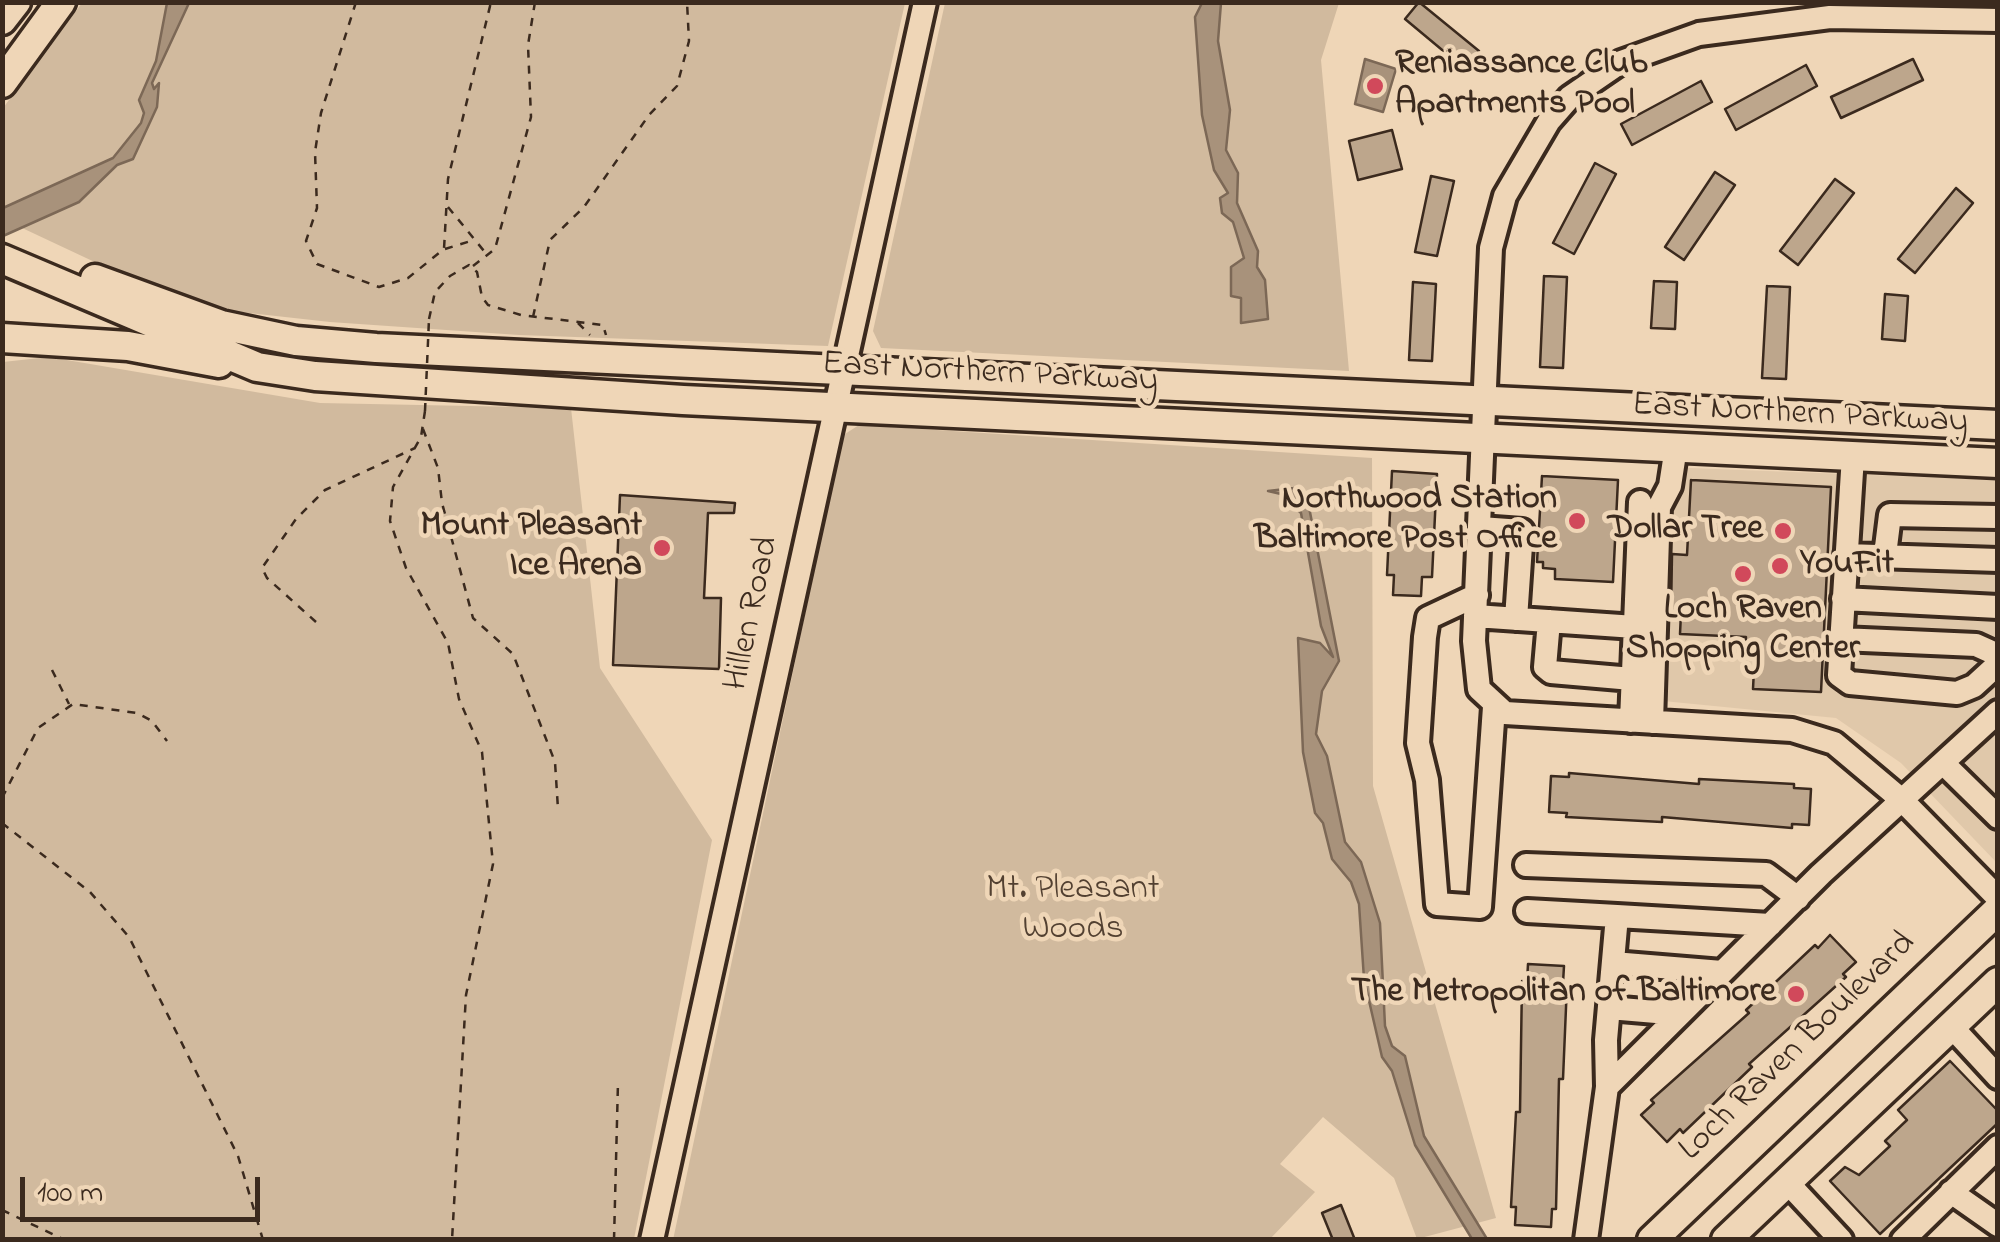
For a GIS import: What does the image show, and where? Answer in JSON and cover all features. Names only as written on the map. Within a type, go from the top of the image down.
[{"type":"main road","points":[[2,20],[16,2]]},
{"type":"main road","points":[[2,83],[61,2]]},
{"type":"main road","name":"East Northern Parkway","points":[[2,238],[103,293],[257,367],[315,376],[683,400],[1998,463]]},
{"type":"main road","name":"East Northern Parkway","points":[[2,259],[103,293],[296,341],[1998,425]]},
{"type":"main road","points":[[2,338],[128,346],[257,367]]},
{"type":"main road","name":"Loch Raven Boulevard","points":[[1652,1240],[1998,910]]},
{"type":"main road","points":[[1726,1240],[1998,982]]},
{"type":"street","name":"Hillen Road","points":[[652,1240],[924,2]]},
{"type":"street","points":[[1634,627],[1516,619],[1476,605],[1428,618],[1418,743],[1426,780],[1437,904],[1480,907],[1490,703],[1476,672],[1476,605],[1492,248],[1505,196],[1548,121],[1592,80],[1621,62],[1669,42],[1830,17],[1998,20]]},
{"type":"street","points":[[1641,722],[1659,507],[1670,486],[1676,447]]},
{"type":"street","points":[[1853,456],[1839,675],[1850,683],[1957,692],[1974,686],[1998,664]]},
{"type":"street","points":[[1640,502],[1632,679],[1641,722]]},
{"type":"street","points":[[1885,555],[1890,516],[1998,517]]},
{"type":"street","points":[[1480,528],[1522,530],[1516,619]]},
{"type":"street","points":[[1846,555],[1998,560]]},
{"type":"street","points":[[1843,599],[1998,607]]},
{"type":"street","points":[[1550,622],[1545,668],[1551,672],[1632,679]]},
{"type":"street","points":[[1841,638],[1976,645],[1998,655]]},
{"type":"street","points":[[1490,703],[1522,716],[1812,734],[1856,758],[1998,898]]},
{"type":"street","points":[[1607,1087],[1798,898],[1998,712]]},
{"type":"street","points":[[1943,763],[1998,816]]},
{"type":"street","points":[[1526,865],[1766,874],[1798,898]]},
{"type":"street","points":[[1527,910],[1770,925]]},
{"type":"street","points":[[1586,1240],[1607,1087],[1617,916]]},
{"type":"street","points":[[1613,964],[1722,972]]},
{"type":"street","points":[[1609,1008],[1680,1014]]},
{"type":"street","points":[[1951,1026],[1998,1077]]},
{"type":"street","points":[[1903,1240],[1998,1147]]},
{"type":"street","points":[[1787,1182],[1841,1240]]},
{"type":"street","points":[[1951,1192],[1998,1225]]},
{"type":"path","points":[[356,2],[321,113],[315,146],[317,200],[308,230],[308,251],[317,264],[338,275],[379,287],[408,278],[444,249],[474,240]]},
{"type":"path","points":[[444,249],[446,206],[467,88],[491,2]]},
{"type":"path","points":[[452,1240],[466,995],[493,864],[482,752],[459,699],[448,643],[392,534],[391,495],[423,428],[429,319],[435,292],[464,266],[473,266],[494,249],[533,105],[528,45],[535,2]]},
{"type":"path","points":[[533,317],[553,235],[584,206],[650,115],[674,90],[689,41],[687,2]]},
{"type":"path","points":[[446,206],[486,254]]},
{"type":"path","points":[[473,266],[488,305],[533,317],[603,326],[607,334],[594,338],[578,323]]},
{"type":"path","points":[[423,428],[435,454],[442,503],[473,618],[514,654],[555,762],[558,809]]},
{"type":"path","points":[[316,622],[266,578],[262,568],[296,519],[326,490],[416,447]]},
{"type":"path","points":[[52,670],[69,706]]},
{"type":"path","points":[[2,798],[38,728],[69,706],[137,713],[152,720],[167,741]]},
{"type":"path","points":[[2,823],[90,892],[129,937],[238,1156],[263,1240]]},
{"type":"path","points":[[614,1240],[618,1082]]},
{"type":"path","points":[[2,1210],[64,1240]]},
{"type":"shaded area","points":[[167,3],[189,3],[152,83],[154,89],[159,83],[157,107],[133,159],[117,165],[79,202],[3,236],[3,208],[113,158],[141,123],[144,113],[139,100],[156,61]]},
{"type":"shaded area","points":[[1202,3],[1221,3],[1218,41],[1230,110],[1226,150],[1238,173],[1237,203],[1258,251],[1257,267],[1265,280],[1268,319],[1241,323],[1241,298],[1231,296],[1231,267],[1244,258],[1233,222],[1222,213],[1220,198],[1228,193],[1214,170],[1202,115],[1195,17]]},
{"type":"shaded area","name":"Reniassance Club Apartments Pool","points":[[1365,59],[1396,69],[1383,112],[1355,104]]},
{"type":"shaded area","points":[[1665,467],[1997,480],[1997,863],[1901,763],[1836,718],[1653,700]]},
{"type":"shaded area","points":[[1294,488],[1298,500],[1308,502],[1339,661],[1322,691],[1316,734],[1327,756],[1345,842],[1361,862],[1380,923],[1385,1026],[1392,1046],[1405,1056],[1424,1136],[1487,1239],[1472,1239],[1415,1145],[1392,1071],[1382,1057],[1364,979],[1359,904],[1351,882],[1332,859],[1323,823],[1315,813],[1303,752],[1298,638],[1320,643],[1333,657],[1321,626],[1301,513],[1281,494],[1268,491]]},
{"type":"green space","points":[[82,3],[905,3],[828,346],[519,335],[330,322],[231,311],[133,280],[3,219],[3,108]]},
{"type":"green space","points":[[945,3],[1339,3],[1321,60],[1349,371],[881,348],[873,331]]},
{"type":"green space","points":[[49,357],[320,403],[571,408],[600,668],[712,840],[634,1239],[3,1239],[3,362]]},
{"type":"green space","name":"Mt. Pleasant Woods","points":[[859,425],[1372,458],[1373,786],[1496,1218],[1417,1239],[1394,1178],[1323,1117],[1280,1164],[1315,1192],[1270,1239],[673,1240],[838,458],[845,434]]},
{"type":"building","points":[[1419,2],[1479,51],[1465,69],[1405,19]]},
{"type":"building","points":[[1913,59],[1923,80],[1841,118],[1831,97]]},
{"type":"building","points":[[1806,65],[1817,86],[1736,130],[1725,109]]},
{"type":"building","points":[[1701,81],[1712,102],[1632,145],[1621,124]]},
{"type":"building","points":[[1392,130],[1402,169],[1358,180],[1349,141]]},
{"type":"building","points":[[1595,163],[1616,174],[1574,254],[1553,243]]},
{"type":"building","points":[[1715,172],[1735,185],[1684,260],[1665,247]]},
{"type":"building","points":[[1431,176],[1454,181],[1437,256],[1415,252]]},
{"type":"building","points":[[1835,179],[1854,193],[1798,265],[1780,251]]},
{"type":"building","points":[[1956,188],[1973,203],[1915,273],[1898,259]]},
{"type":"building","points":[[1544,276],[1567,277],[1563,368],[1540,367]]},
{"type":"building","points":[[1654,281],[1677,282],[1675,329],[1651,328]]},
{"type":"building","points":[[1413,282],[1436,284],[1432,361],[1409,360]]},
{"type":"building","points":[[1767,286],[1790,287],[1786,379],[1762,378]]},
{"type":"building","points":[[1885,294],[1908,296],[1905,341],[1882,339]]},
{"type":"building","points":[[1392,471],[1437,474],[1432,577],[1422,577],[1421,596],[1393,595],[1394,575],[1387,575]]},
{"type":"building","name":"Northwood Station Baltimore Post Office","points":[[1542,476],[1618,480],[1613,582],[1555,579],[1555,569],[1543,568],[1543,562],[1537,562]]},
{"type":"building","name":"Loch Raven Shopping Center","points":[[1691,480],[1831,487],[1821,692],[1753,689],[1755,648],[1745,648],[1746,637],[1680,634],[1681,613],[1671,613],[1672,554],[1687,555]]},
{"type":"building","name":"Mount Pleasant Ice Arena","points":[[620,495],[735,503],[734,513],[708,513],[704,598],[721,598],[719,669],[613,665]]},
{"type":"building","points":[[1569,773],[1699,784],[1699,779],[1794,784],[1794,788],[1811,789],[1809,825],[1792,824],[1792,828],[1662,817],[1662,822],[1566,817],[1567,813],[1549,812],[1551,776],[1569,777]]},
{"type":"building","points":[[1830,935],[1856,962],[1843,974],[1846,977],[1749,1064],[1752,1067],[1683,1133],[1680,1129],[1667,1142],[1641,1115],[1654,1103],[1651,1100]]},
{"type":"building","points":[[1528,964],[1564,966],[1563,983],[1567,984],[1563,1079],[1559,1079],[1556,1209],[1552,1209],[1551,1227],[1515,1225],[1516,1207],[1511,1207],[1516,1112],[1520,1112],[1522,981],[1527,982]]},
{"type":"building","points":[[1950,1061],[1998,1111],[1998,1123],[1880,1234],[1830,1181],[1845,1167],[1859,1175],[1890,1146],[1885,1141],[1907,1120],[1898,1110]]},
{"type":"building","points":[[1341,1205],[1355,1240],[1333,1240],[1322,1213]]},
{"type":"place","name":"Reniassance Club Apartments Pool","points":[[1375,86]]},
{"type":"place","name":"Northwood Station Baltimore Post Office","points":[[1577,521]]},
{"type":"place","name":"Dollar Tree","points":[[1783,531]]},
{"type":"place","name":"Mount Pleasant Ice Arena","points":[[662,548]]},
{"type":"place","name":"YouFit","points":[[1780,566]]},
{"type":"place","name":"Loch Raven Shopping Center","points":[[1743,574]]},
{"type":"place","name":"The Metropolitan of Baltimore","points":[[1796,994]]}]
